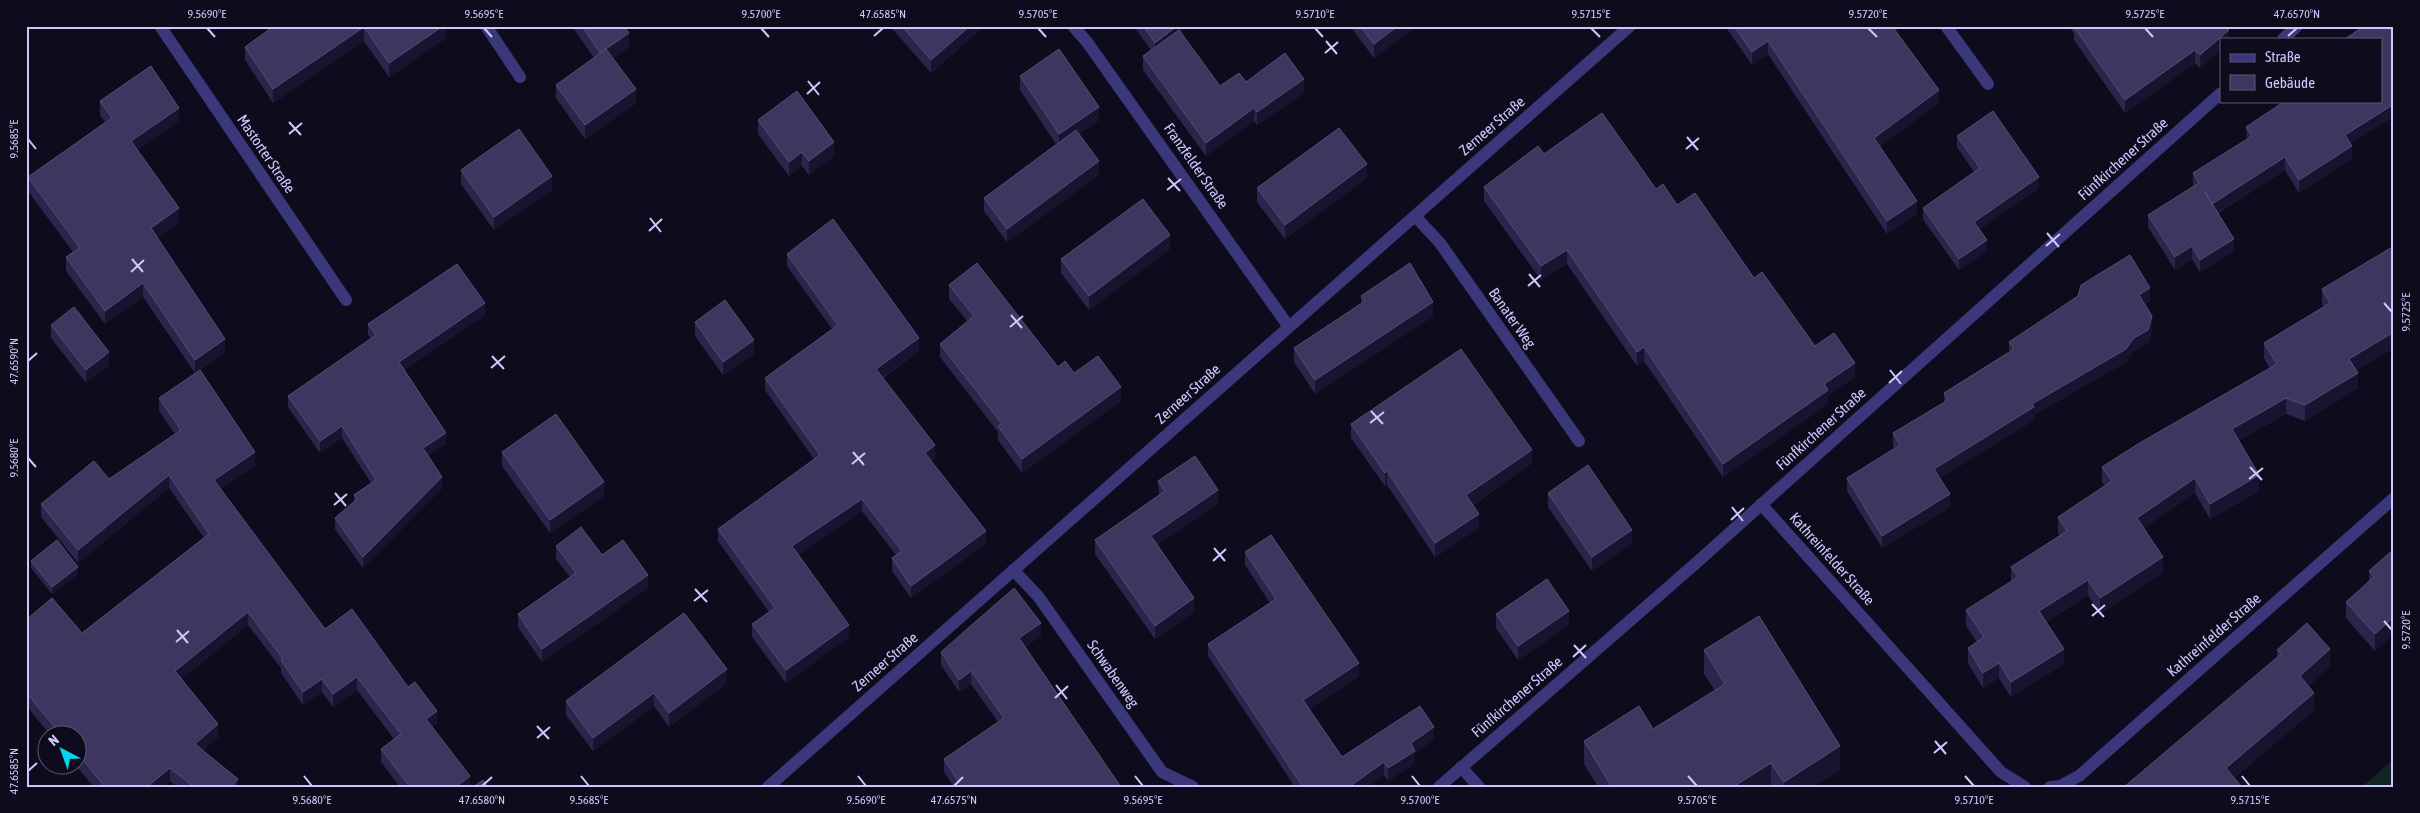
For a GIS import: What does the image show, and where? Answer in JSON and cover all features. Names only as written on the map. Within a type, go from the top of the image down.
[{"type":"street","name":"Mastorter Straße","points":[[160,26],[346,300]]},
{"type":"street","points":[[486,26],[520,77]]},
{"type":"street","name":"Franzfelder Straße","points":[[1073,26],[1087,42],[1290,327]]},
{"type":"street","name":"Zerneer Straße","points":[[768,787],[1630,26]]},
{"type":"street","points":[[1946,26],[1988,84]]},
{"type":"street","points":[[2284,38],[2297,26]]},
{"type":"street","name":"Fünfkirchener Straße","points":[[1439,787],[1761,504],[2220,94]]},
{"type":"street","name":"Banater Weg","points":[[1415,216],[1440,243],[1579,441]]},
{"type":"street","name":"Kathreinfelder Straße","points":[[2050,787],[2060,786],[2079,776],[2394,498]]},
{"type":"street","name":"Kathreinfelder Straße","points":[[1761,504],[2002,772],[2025,787]]},
{"type":"street","name":"Schwabenweg","points":[[1013,570],[1038,596],[1162,772],[1194,787]]},
{"type":"street","points":[[1462,767],[1479,787]]},
{"type":"green space","points":[[2394,759],[2394,787],[2362,787]]},
{"type":"building","points":[[274,26],[443,26],[389,63],[364,27],[273,89],[245,47]]},
{"type":"building","points":[[582,26],[624,26],[629,33],[600,53]]},
{"type":"building","points":[[902,26],[970,26],[931,60]]},
{"type":"building","points":[[1143,26],[1177,26],[1155,43]]},
{"type":"building","points":[[1360,26],[1398,26],[1374,44]]},
{"type":"building","points":[[1734,26],[1892,26],[1939,90],[1874,138],[1917,201],[1887,221],[1768,41],[1752,52]]},
{"type":"building","points":[[2075,26],[2225,26],[2229,30],[2200,55],[2195,50],[2125,100]]},
{"type":"building","points":[[2364,26],[2394,26],[2394,104],[2345,135],[2352,146],[2299,180],[2285,157],[2212,204],[2234,239],[2200,260],[2192,246],[2175,257],[2148,215],[2199,183],[2193,173],[2252,136],[2246,127],[2284,102],[2382,102],[2382,38],[2346,38]]},
{"type":"building","points":[[1179,30],[1220,86],[1239,73],[1246,82],[1285,53],[1304,79],[1257,112],[1254,108],[1206,143],[1143,56]]},
{"type":"building","points":[[606,49],[636,89],[585,125],[556,85]]},
{"type":"building","points":[[1059,49],[1099,107],[1059,134],[1020,76]]},
{"type":"building","points":[[151,66],[179,108],[131,141],[179,208],[151,228],[225,339],[195,360],[143,283],[105,311],[66,257],[80,248],[28,177],[112,118],[100,101]]},
{"type":"building","points":[[797,91],[834,142],[809,161],[802,152],[789,162],[758,120]]},
{"type":"building","points":[[1993,111],[2039,177],[1974,222],[1987,240],[1959,259],[1923,208],[1980,168],[1957,136]]},
{"type":"building","points":[[1602,113],[1656,189],[1663,184],[1677,205],[1695,193],[1754,278],[1762,272],[1815,346],[1834,333],[1855,363],[1824,384],[1828,390],[1723,464],[1644,347],[1637,352],[1567,250],[1541,266],[1484,187],[1538,146],[1544,154]]},
{"type":"building","points":[[1339,128],[1367,164],[1285,225],[1257,188]]},
{"type":"building","points":[[519,129],[552,176],[494,217],[461,170]]},
{"type":"building","points":[[1076,130],[1099,161],[1007,229],[984,198]]},
{"type":"building","points":[[1143,199],[1170,235],[1089,296],[1061,259]]},
{"type":"building","points":[[833,219],[919,338],[876,369],[935,445],[925,453],[986,531],[911,586],[892,558],[902,551],[862,499],[792,546],[849,625],[786,670],[752,624],[775,608],[718,529],[820,455],[765,378],[838,325],[787,254]]},
{"type":"building","points":[[2394,246],[2394,332],[2349,359],[2358,373],[2305,405],[2286,398],[2232,429],[2259,475],[2210,504],[2195,478],[2137,518],[2163,557],[2100,598],[2088,580],[2039,611],[2064,649],[2011,682],[1999,663],[1983,673],[1968,648],[1984,637],[1966,610],[2018,577],[2011,567],[2067,531],[2058,517],[2112,481],[2102,467],[2138,444],[2277,364],[2264,343],[2330,303],[2322,289]]},
{"type":"building","points":[[2130,255],[2150,288],[2139,295],[2152,316],[2148,330],[2134,338],[2126,349],[2032,404],[2034,407],[1934,469],[1950,494],[1882,536],[1847,478],[1900,445],[1893,433],[1948,400],[1944,393],[2014,349],[2009,342],[2078,296],[2081,285]]},
{"type":"building","points":[[977,263],[1058,367],[1065,361],[1074,373],[1098,356],[1121,387],[1022,459],[998,426],[1002,424],[940,344],[974,316],[949,285]]},
{"type":"building","points":[[1410,263],[1433,302],[1315,380],[1294,348],[1365,301],[1361,296]]},
{"type":"building","points":[[457,264],[485,303],[399,362],[446,433],[423,448],[442,477],[363,557],[335,518],[357,499],[354,495],[376,480],[342,426],[320,441],[288,396],[376,335],[368,324]]},
{"type":"building","points":[[725,300],[754,340],[723,362],[695,322]]},
{"type":"building","points":[[74,307],[109,352],[86,370],[51,325]]},
{"type":"building","points":[[1461,349],[1532,450],[1466,495],[1479,514],[1435,543],[1387,471],[1385,473],[1351,424]]},
{"type":"building","points":[[200,370],[255,452],[214,480],[325,629],[352,609],[408,687],[415,682],[437,711],[426,719],[470,776],[456,787],[410,787],[381,749],[401,734],[357,677],[333,694],[322,679],[303,692],[281,660],[283,659],[248,612],[175,671],[218,724],[195,744],[238,779],[232,787],[194,787],[170,768],[147,787],[105,787],[88,766],[88,726],[54,726],[29,696],[26,697],[26,656],[28,655],[26,653],[26,620],[52,598],[82,633],[209,534],[169,475],[78,550],[41,504],[94,461],[109,479],[181,430],[159,398]]},
{"type":"building","points":[[556,414],[604,482],[550,520],[502,452]]},
{"type":"building","points":[[1195,456],[1218,490],[1151,536],[1194,598],[1155,626],[1095,540],[1165,491],[1158,481]]},
{"type":"building","points":[[1588,465],[1632,530],[1592,557],[1548,493]]},
{"type":"building","points":[[581,527],[602,555],[623,540],[648,575],[542,649],[518,614],[576,573],[556,546]]},
{"type":"building","points":[[1271,535],[1359,663],[1303,700],[1342,757],[1420,706],[1434,727],[1411,743],[1415,751],[1388,768],[1384,762],[1349,787],[1303,787],[1208,644],[1276,599],[1245,552]]},
{"type":"building","points":[[57,540],[78,567],[52,587],[31,561]]},
{"type":"building","points":[[2394,549],[2394,617],[2375,634],[2346,602],[2374,577],[2369,571]]},
{"type":"building","points":[[1547,579],[1569,611],[1518,646],[1496,614]]},
{"type":"building","points":[[1014,588],[1041,623],[1019,638],[1121,787],[962,787],[944,759],[1004,718],[971,671],[959,680],[941,652]]},
{"type":"building","points":[[684,613],[727,669],[669,713],[654,693],[593,738],[566,701]]},
{"type":"building","points":[[1759,616],[1840,746],[1784,782],[1771,763],[1733,787],[1612,787],[1584,741],[1639,706],[1653,729],[1725,684],[1704,650]]},
{"type":"building","points":[[2307,623],[2330,649],[2300,676],[2314,693],[2226,768],[2242,787],[2124,787],[2281,654],[2277,650]]},
{"type":"building","points":[[483,780],[488,787],[473,787]]}]
